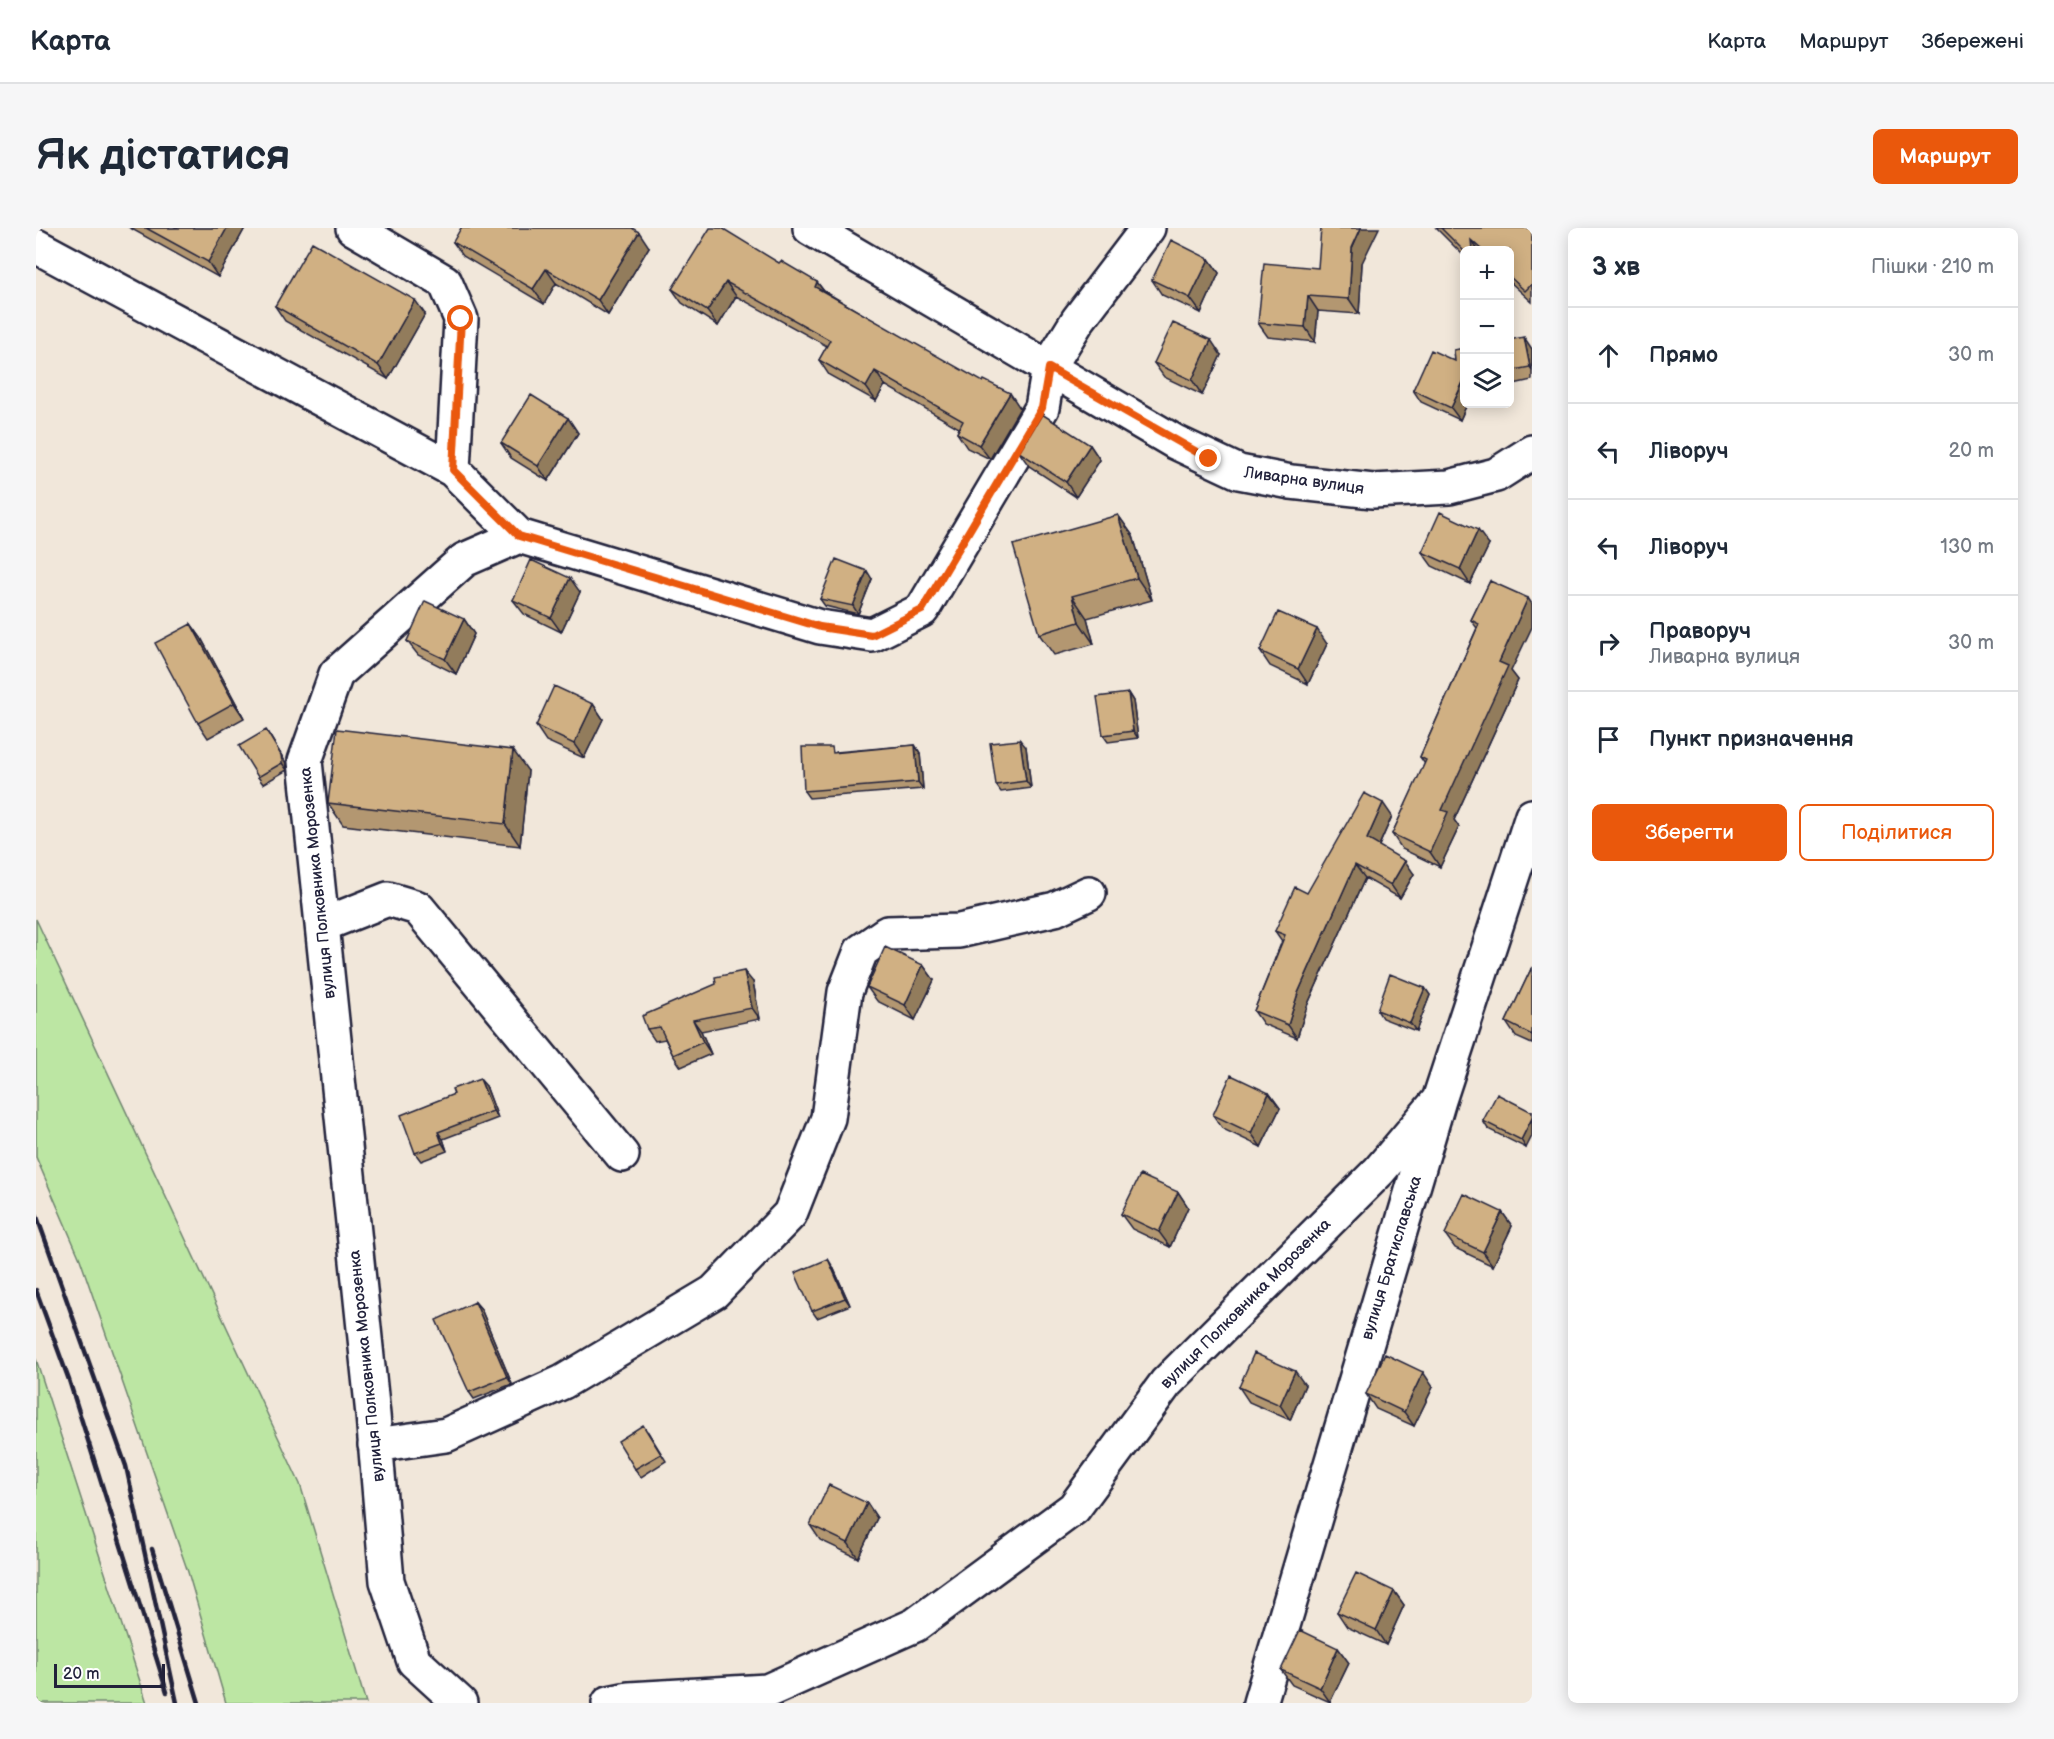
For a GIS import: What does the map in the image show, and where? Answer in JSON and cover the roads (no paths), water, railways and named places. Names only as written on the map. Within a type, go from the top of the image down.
[{"type":"street","points":[[353,228],[445,282],[461,319],[453,470]]},
{"type":"street","name":"Ливарна вулиця","points":[[810,228],[1049,368],[1209,459],[1239,472],[1291,482],[1373,491],[1449,486],[1496,475],[1532,454]]},
{"type":"street","points":[[36,246],[453,470],[519,536],[820,627],[872,635],[922,610],[1042,408],[1049,368],[1078,320],[1148,228]]},
{"type":"street","name":"вулиця Полковника Морозенка","points":[[460,1703],[414,1661],[387,1581],[306,762],[336,674],[464,560],[519,536]]},
{"type":"street","name":"вулиця Братиславська","points":[[1260,1703],[1439,1100],[1532,816]]},
{"type":"street","points":[[375,1445],[446,1435],[563,1382],[714,1292],[790,1214],[828,1118],[845,992],[861,951],[887,933],[959,931],[1055,909],[1089,893]]},
{"type":"street","points":[[322,925],[388,899],[418,908],[622,1155]]},
{"type":"street","name":"вулиця Полковника Морозенка","points":[[609,1703],[629,1699],[767,1691],[915,1625],[1074,1508],[1166,1383],[1379,1171],[1439,1100]]},
{"type":"railway","points":[[36,1214],[126,1466],[177,1703]]},
{"type":"railway","points":[[36,1290],[69,1380],[167,1692]]},
{"type":"railway","points":[[152,1549],[199,1703]]}]
